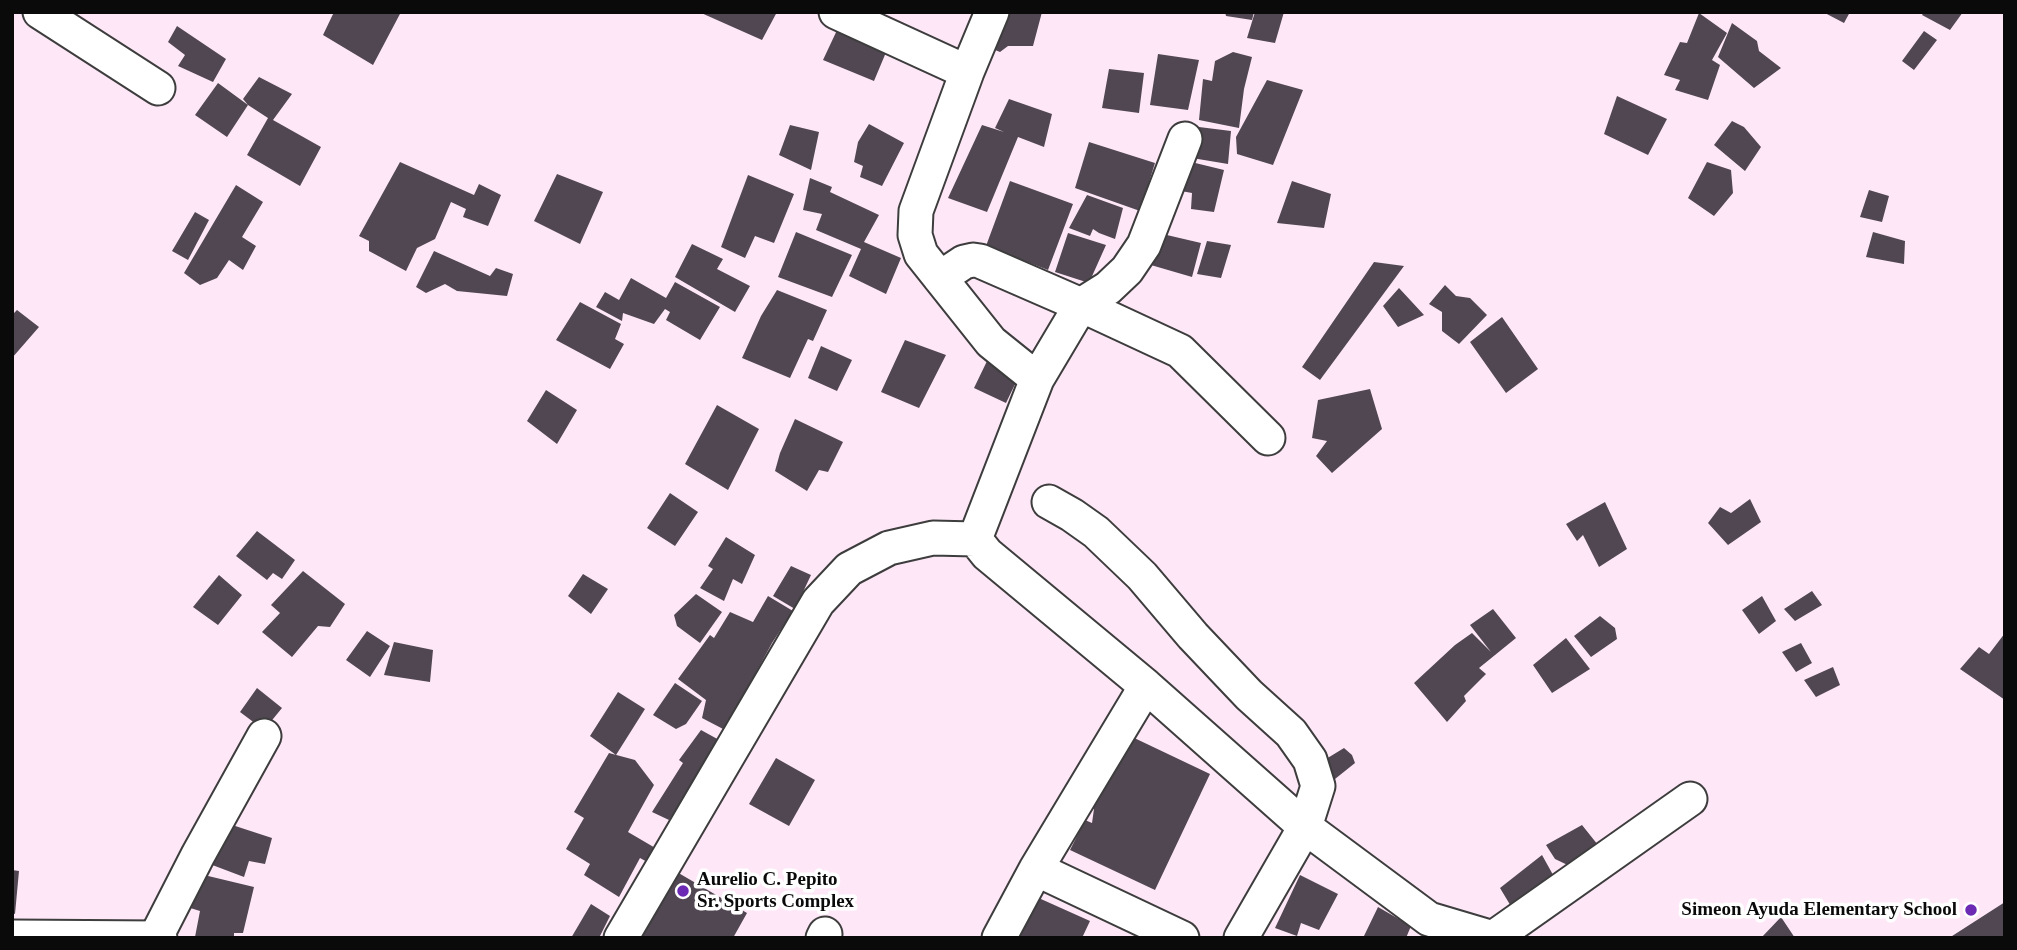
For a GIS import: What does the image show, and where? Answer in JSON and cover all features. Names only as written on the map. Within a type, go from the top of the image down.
[{"type":"street","points":[[40,12],[158,88]]},
{"type":"street","points":[[836,12],[967,72]]},
{"type":"street","points":[[992,12],[916,211],[915,235],[921,254],[991,342],[1037,379]]},
{"type":"street","points":[[975,539],[1037,379],[1081,305],[1108,288],[1127,270],[1144,245],[1185,139]]},
{"type":"street","points":[[940,278],[964,262],[980,261],[1180,351],[1268,438]]},
{"type":"street","points":[[1049,502],[1096,532],[1142,576],[1193,636],[1249,695],[1291,733],[1310,760],[1318,786],[1305,827],[1241,938]]},
{"type":"street","points":[[621,938],[818,602],[849,569],[889,548],[933,538],[975,539],[987,554],[1146,686],[1424,928],[1493,938],[1690,799]]},
{"type":"street","points":[[999,938],[1036,869],[1146,686]]},
{"type":"street","points":[[12,937],[158,937],[198,855],[264,736]]},
{"type":"street","points":[[1036,869],[1182,938]]},
{"type":"building","points":[[334,12],[401,12],[373,65],[323,35]]},
{"type":"building","points":[[699,12],[777,12],[762,40]]},
{"type":"building","points":[[1003,12],[1042,12],[1033,46],[1008,46],[1000,52],[988,47]]},
{"type":"building","points":[[1225,12],[1254,12],[1252,20],[1226,16]]},
{"type":"building","points":[[1255,12],[1284,12],[1275,43],[1247,38]]},
{"type":"building","points":[[1823,12],[1850,12],[1844,23]]},
{"type":"building","points":[[1924,12],[1963,12],[1950,30],[1922,15]]},
{"type":"building","points":[[1699,13],[1727,33],[1712,60],[1720,65],[1708,100],[1675,90],[1680,80],[1664,75],[1680,42],[1687,43]]},
{"type":"building","points":[[1732,23],[1757,41],[1759,51],[1781,68],[1754,88],[1718,57]]},
{"type":"building","points":[[177,26],[226,59],[213,82],[178,66],[185,55],[168,42]]},
{"type":"building","points":[[838,28],[887,50],[874,81],[823,60]]},
{"type":"building","points":[[1924,31],[1937,40],[1914,70],[1902,61]]},
{"type":"building","points":[[1233,52],[1252,57],[1244,89],[1239,128],[1199,120],[1203,79],[1212,81],[1215,61]]},
{"type":"building","points":[[1158,54],[1199,60],[1188,110],[1150,105]]},
{"type":"building","points":[[1109,69],[1144,73],[1139,113],[1102,108]]},
{"type":"building","points":[[259,77],[292,94],[273,120],[321,147],[300,186],[247,155],[268,118],[243,99]]},
{"type":"building","points":[[1267,80],[1303,90],[1273,165],[1237,154],[1236,137]]},
{"type":"building","points":[[218,83],[248,105],[227,137],[195,115]]},
{"type":"building","points":[[1617,96],[1667,119],[1648,155],[1604,134]]},
{"type":"building","points":[[1009,99],[1052,114],[1044,147],[1018,137],[987,212],[948,198],[982,125],[1004,132],[995,128]]},
{"type":"building","points":[[1732,121],[1744,127],[1761,147],[1745,171],[1714,145]]},
{"type":"building","points":[[869,124],[904,143],[882,186],[860,177],[863,166],[854,162],[858,142]]},
{"type":"building","points":[[790,125],[819,132],[811,170],[779,155]]},
{"type":"building","points":[[1199,127],[1231,131],[1228,164],[1192,158]]},
{"type":"building","points":[[1089,142],[1155,163],[1140,211],[1075,188]]},
{"type":"building","points":[[1183,160],[1224,170],[1214,212],[1191,209],[1192,193],[1170,189]]},
{"type":"building","points":[[400,162],[474,195],[479,184],[501,195],[488,226],[463,217],[466,209],[451,202],[435,239],[417,248],[406,271],[369,251],[369,241],[359,236]]},
{"type":"building","points":[[1707,162],[1731,170],[1733,193],[1714,216],[1688,198]]},
{"type":"building","points":[[557,174],[603,192],[580,244],[534,221]]},
{"type":"building","points":[[748,175],[794,194],[774,243],[755,236],[745,258],[721,247]]},
{"type":"building","points":[[810,178],[832,187],[830,192],[879,215],[864,242],[901,258],[886,294],[849,276],[861,249],[816,230],[822,214],[803,210]]},
{"type":"building","points":[[1010,181],[1073,204],[1048,270],[986,246]]},
{"type":"building","points":[[1292,181],[1331,194],[1324,228],[1277,223]]},
{"type":"building","points":[[236,185],[263,202],[242,237],[256,246],[243,270],[229,260],[217,278],[200,285],[184,273]]},
{"type":"building","points":[[1869,190],[1889,196],[1882,222],[1860,217]]},
{"type":"building","points":[[1087,195],[1123,208],[1115,239],[1093,229],[1090,236],[1069,228]]},
{"type":"building","points":[[195,212],[209,220],[188,260],[172,251]]},
{"type":"building","points":[[796,232],[852,255],[832,297],[778,277]]},
{"type":"building","points":[[1154,232],[1201,243],[1192,277],[1144,263]]},
{"type":"building","points":[[1873,232],[1905,241],[1904,264],[1866,257]]},
{"type":"building","points":[[1068,233],[1106,245],[1089,283],[1055,272]]},
{"type":"building","points":[[1207,241],[1231,245],[1221,278],[1197,274]]},
{"type":"building","points":[[692,244],[723,259],[717,269],[750,286],[735,312],[675,277]]},
{"type":"building","points":[[434,251],[490,276],[496,268],[513,274],[507,296],[457,291],[445,284],[426,293],[416,287]]},
{"type":"building","points":[[1374,262],[1404,266],[1320,380],[1302,367]]},
{"type":"building","points":[[631,278],[666,298],[675,282],[720,307],[700,340],[666,320],[670,312],[665,309],[654,324],[623,313],[622,321],[596,307],[605,292],[619,300]]},
{"type":"building","points":[[1445,285],[1456,296],[1470,298],[1487,315],[1459,344],[1442,331],[1442,312],[1429,304]]},
{"type":"building","points":[[1399,288],[1424,315],[1398,327],[1383,306]]},
{"type":"building","points":[[777,290],[827,310],[813,341],[808,339],[790,378],[742,358],[761,316]]},
{"type":"building","points":[[580,302],[621,324],[615,339],[624,344],[610,369],[556,340]]},
{"type":"building","points":[[17,310],[39,327],[12,358],[12,315]]},
{"type":"building","points":[[1502,317],[1538,369],[1506,393],[1470,342]]},
{"type":"building","points":[[905,340],[946,355],[919,408],[881,392]]},
{"type":"building","points":[[821,346],[852,360],[837,391],[808,378]]},
{"type":"building","points":[[988,359],[1019,376],[1006,403],[974,388]]},
{"type":"building","points":[[1370,389],[1382,429],[1332,473],[1316,456],[1327,441],[1312,438],[1318,400]]},
{"type":"building","points":[[546,390],[577,410],[557,444],[527,421]]},
{"type":"building","points":[[717,405],[759,429],[728,490],[685,464]]},
{"type":"building","points":[[795,419],[843,442],[828,472],[819,470],[807,491],[775,471]]},
{"type":"building","points":[[670,493],[698,512],[675,546],[647,528]]},
{"type":"building","points":[[1750,499],[1761,522],[1728,545],[1708,523],[1720,507],[1731,513]]},
{"type":"building","points":[[1605,502],[1627,549],[1599,567],[1583,535],[1577,541],[1566,524]]},
{"type":"building","points":[[257,531],[295,560],[282,579],[273,573],[267,580],[236,556]]},
{"type":"building","points":[[726,537],[755,555],[742,584],[733,579],[724,601],[700,588],[713,569],[708,566]]},
{"type":"building","points":[[791,566],[811,575],[795,609],[773,596]]},
{"type":"building","points":[[303,571],[345,604],[330,627],[318,626],[292,657],[262,632],[280,613],[271,605]]},
{"type":"building","points":[[583,574],[608,589],[591,614],[568,596]]},
{"type":"building","points":[[219,575],[242,595],[218,625],[193,607]]},
{"type":"building","points":[[1812,591],[1822,605],[1795,621],[1784,609]]},
{"type":"building","points":[[696,594],[722,612],[700,643],[677,626],[674,615]]},
{"type":"building","points":[[768,596],[793,611],[772,643],[725,730],[702,718],[706,700],[678,679],[710,635],[714,638],[730,612],[753,622]]},
{"type":"building","points":[[1762,596],[1776,621],[1759,634],[1742,610]]},
{"type":"building","points":[[1493,609],[1516,638],[1479,668],[1486,674],[1464,696],[1466,701],[1447,722],[1414,683],[1472,633],[1491,652],[1470,625]]},
{"type":"building","points":[[1600,616],[1615,628],[1617,639],[1591,657],[1574,636]]},
{"type":"building","points":[[367,631],[390,646],[370,677],[346,660]]},
{"type":"building","points":[[2005,633],[2005,700],[1960,669],[1979,647],[1989,654]]},
{"type":"building","points":[[1566,638],[1590,669],[1552,693],[1533,665]]},
{"type":"building","points":[[394,642],[433,650],[430,682],[384,675]]},
{"type":"building","points":[[1801,643],[1812,663],[1796,672],[1782,652]]},
{"type":"building","points":[[1833,667],[1840,685],[1816,697],[1804,680]]},
{"type":"building","points":[[675,683],[702,701],[686,724],[676,729],[653,715]]},
{"type":"building","points":[[257,688],[282,708],[264,730],[240,712]]},
{"type":"building","points":[[618,692],[645,709],[616,755],[590,736]]},
{"type":"building","points":[[701,730],[721,741],[701,775],[669,820],[652,812],[683,763],[679,760]]},
{"type":"building","points":[[1128,735],[1210,774],[1155,890],[1070,850],[1085,820],[1092,823],[1094,809],[1080,802]]},
{"type":"building","points":[[1344,748],[1352,755],[1355,763],[1335,779],[1323,767],[1326,759]]},
{"type":"building","points":[[609,753],[635,760],[654,785],[628,832],[657,849],[649,863],[640,858],[619,897],[584,875],[590,864],[566,849],[584,818],[574,812]]},
{"type":"building","points":[[776,758],[815,780],[789,826],[749,804]]},
{"type":"building","points":[[220,821],[272,838],[265,864],[249,861],[244,877],[207,863]]},
{"type":"building","points":[[1582,825],[1602,850],[1576,869],[1555,859],[1546,845]]},
{"type":"building","points":[[1542,855],[1557,882],[1512,908],[1500,888]]},
{"type":"building","name":"Aurelio C. Pepito Sr. Sports Complex","points":[[670,868],[747,913],[733,938],[629,938]]},
{"type":"building","points":[[12,870],[19,871],[15,914],[12,913]]},
{"type":"building","points":[[204,875],[254,887],[243,933],[234,933],[234,938],[195,937],[200,911],[187,907]]},
{"type":"building","points":[[1300,875],[1338,894],[1319,930],[1301,923],[1297,936],[1275,928]]},
{"type":"building","points":[[1032,895],[1090,921],[1082,938],[1018,938],[1011,934]]},
{"type":"building","points":[[2005,902],[2005,938],[1949,938]]},
{"type":"building","points":[[591,904],[610,916],[599,938],[571,938]]},
{"type":"building","points":[[1378,907],[1411,926],[1406,938],[1363,938]]},
{"type":"building","points":[[1781,917],[1795,938],[1761,938]]},
{"type":"place","name":"Aurelio C. Pepito Sr. Sports Complex","points":[[683,891]]},
{"type":"place","name":"Simeon Ayuda Elementary School","points":[[1971,910]]}]
